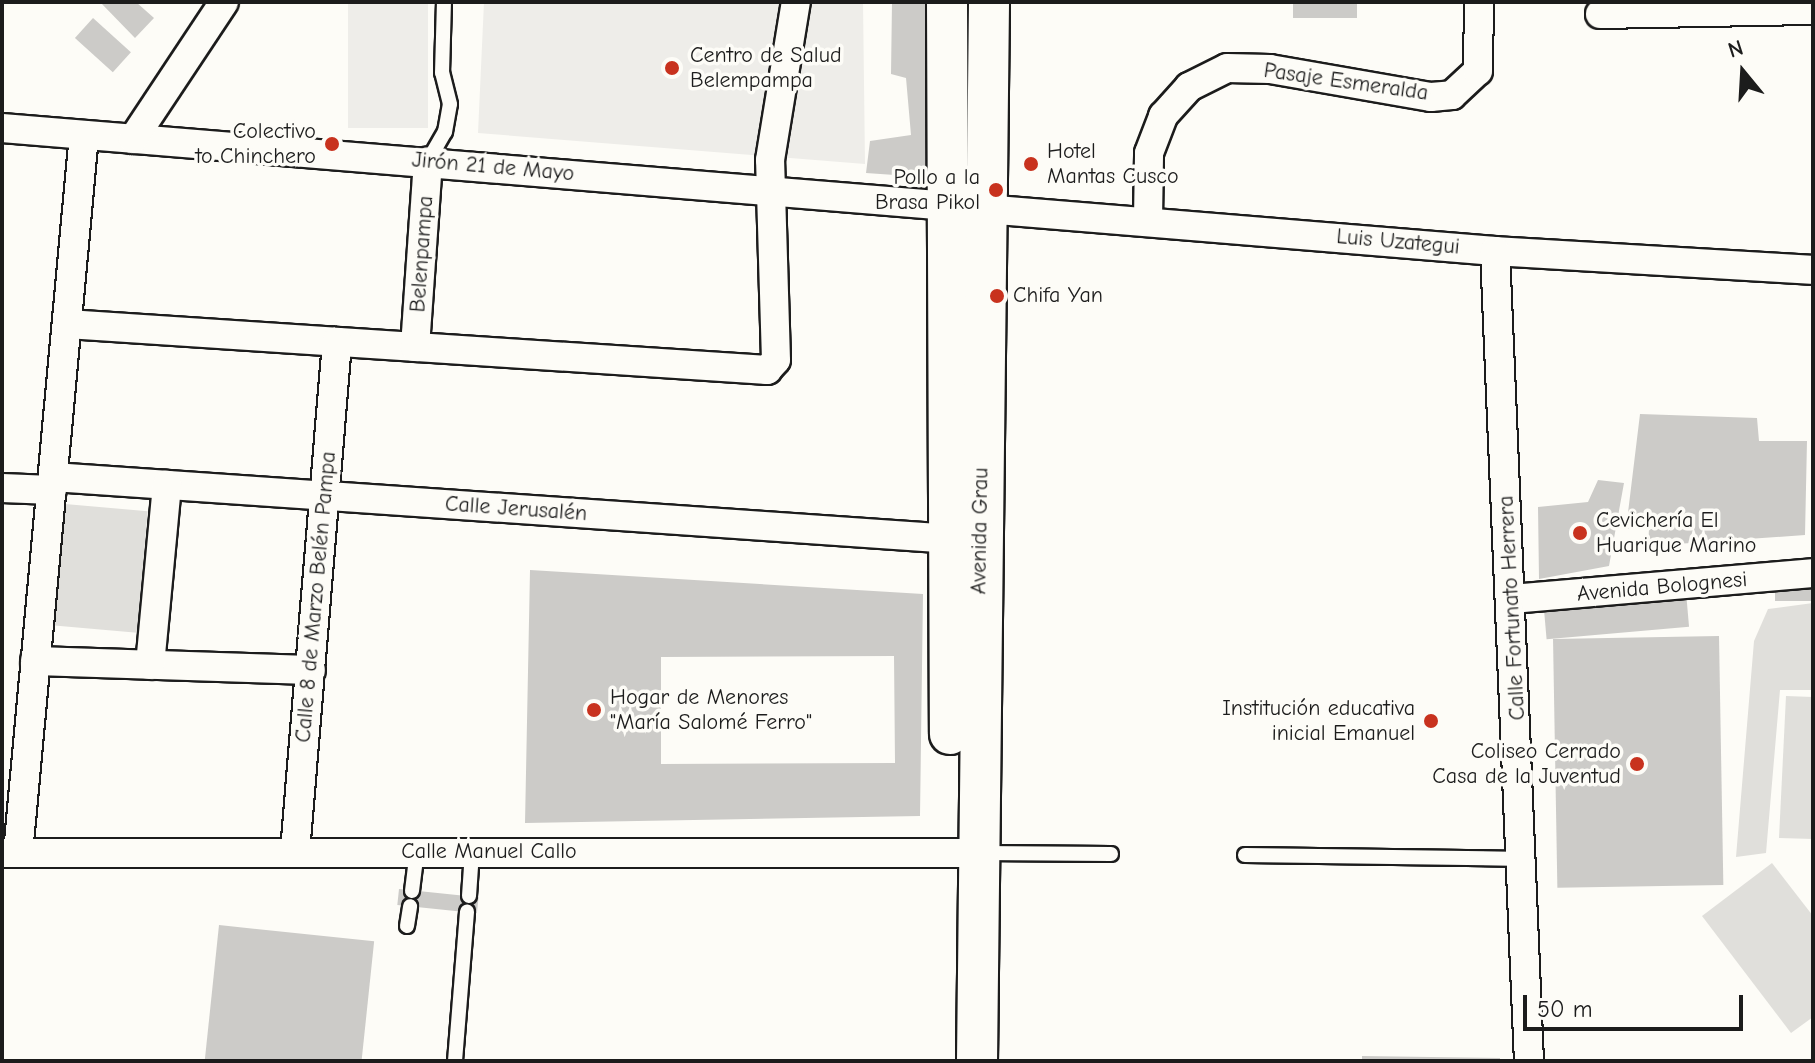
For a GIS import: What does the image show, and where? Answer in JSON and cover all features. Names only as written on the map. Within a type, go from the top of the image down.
[{"type":"main road","name":"Avenida Grau","points":[[947,2],[964,206],[965,540],[963,852],[950,1061]]},
{"type":"main road","name":"Avenida Grau","points":[[964,206],[989,2]]},
{"type":"main road","name":"Avenida Grau","points":[[963,852],[977,1061]]},
{"type":"street","points":[[133,139],[224,2]]},
{"type":"street","points":[[67,324],[767,370],[776,360],[769,190],[796,2]]},
{"type":"street","name":"Pasaje Esmeralda","points":[[1148,220],[1149,153],[1163,116],[1189,87],[1227,68],[1270,69],[1431,97],[1452,95],[1478,71],[1479,2]]},
{"type":"street","points":[[1600,14],[1813,10]]},
{"type":"street","name":"Jirón 21 de Mayo","points":[[2,128],[964,206]]},
{"type":"street","points":[[10,853],[35,661],[84,135]]},
{"type":"street","name":"Belenpampa","points":[[415,347],[428,161]]},
{"type":"street","name":"Luis Uzategui","points":[[964,206],[1495,251],[1813,270]]},
{"type":"street","name":"Calle Fortunato Herrera","points":[[1495,251],[1524,859],[1529,1061]]},
{"type":"street","name":"Calle 8 de Marzo Belén Pampa","points":[[295,852],[337,342]]},
{"type":"street","name":"Calle Jerusalén","points":[[2,488],[52,483],[167,485],[965,540]]},
{"type":"street","points":[[150,665],[167,485]]},
{"type":"street","name":"Avenida Bolognesi","points":[[1511,599],[1813,573]]},
{"type":"street","points":[[35,661],[311,670]]},
{"type":"street","name":"Calle Manuel Callo","points":[[10,853],[963,852]]},
{"type":"lane","points":[[428,161],[445,132],[450,104],[442,73],[444,2]]},
{"type":"lane","points":[[407,926],[417,852]]},
{"type":"lane","points":[[455,1061],[472,852]]},
{"type":"lane","points":[[963,852],[1111,854]]},
{"type":"lane","points":[[1245,855],[1524,859]]},
{"type":"shaded area","points":[[348,2],[428,2],[428,128],[348,128]]},
{"type":"shaded area","name":"Centro de Salud Belempampa","points":[[484,2],[863,2],[865,164],[478,133]]},
{"type":"shaded area","points":[[65,504],[148,511],[137,633],[54,626]]},
{"type":"shaded area","points":[[1813,603],[1813,690],[1780,690],[1766,853],[1736,857],[1754,641],[1768,609]]},
{"type":"shaded area","points":[[1786,696],[1813,697],[1813,839],[1779,838]]},
{"type":"shaded area","points":[[1772,863],[1813,916],[1813,1017],[1791,1033],[1702,916]]},
{"type":"building","points":[[100,2],[136,2],[154,18],[135,38]]},
{"type":"building","points":[[892,2],[935,2],[935,168],[909,176],[866,173],[870,141],[911,135],[906,78],[891,74]]},
{"type":"building","points":[[1293,2],[1357,2],[1357,18],[1293,18]]},
{"type":"building","points":[[93,18],[131,52],[113,72],[75,38]]},
{"type":"building","points":[[1640,414],[1757,418],[1759,441],[1807,441],[1805,535],[1648,546],[1649,529],[1626,529]]},
{"type":"building","points":[[1598,480],[1624,483],[1609,566],[1539,579],[1538,507],[1588,502]]},
{"type":"building","name":"Hogar de Menores \"María Salomé Ferro\"","points":[[530,570],[923,594],[920,816],[525,823]],"holes":[[[894,656],[895,763],[661,764],[661,657]]]},
{"type":"building","points":[[1775,582],[1813,582],[1813,601],[1775,601]]},
{"type":"building","points":[[1686,592],[1689,627],[1547,639],[1544,604]]},
{"type":"building","name":"Coliseo Cerrado Casa de la Juventud","points":[[1719,636],[1723,885],[1557,888],[1553,639]]},
{"type":"building","points":[[399,889],[479,897],[477,913],[397,905]]},
{"type":"building","points":[[219,925],[374,941],[362,1061],[205,1061]]},
{"type":"building","points":[[1362,1056],[1500,1058],[1500,1061],[1362,1061]]},
{"type":"place","name":"Centro de Salud Belempampa","points":[[672,68]]},
{"type":"place","name":"Colectivo to Chinchero","points":[[332,144]]},
{"type":"place","name":"Hotel Mantas Cusco","points":[[1031,164]]},
{"type":"place","name":"Pollo a la Brasa Pikol","points":[[996,190]]},
{"type":"place","name":"Chifa Yan","points":[[997,296]]},
{"type":"place","name":"Cevichería El Huarique Marino","points":[[1580,533]]},
{"type":"place","name":"Hogar de Menores \"María Salomé Ferro\"","points":[[594,710]]},
{"type":"place","name":"Institución educativa inicial Emanuel","points":[[1431,721]]},
{"type":"place","name":"Coliseo Cerrado Casa de la Juventud","points":[[1637,764]]}]
